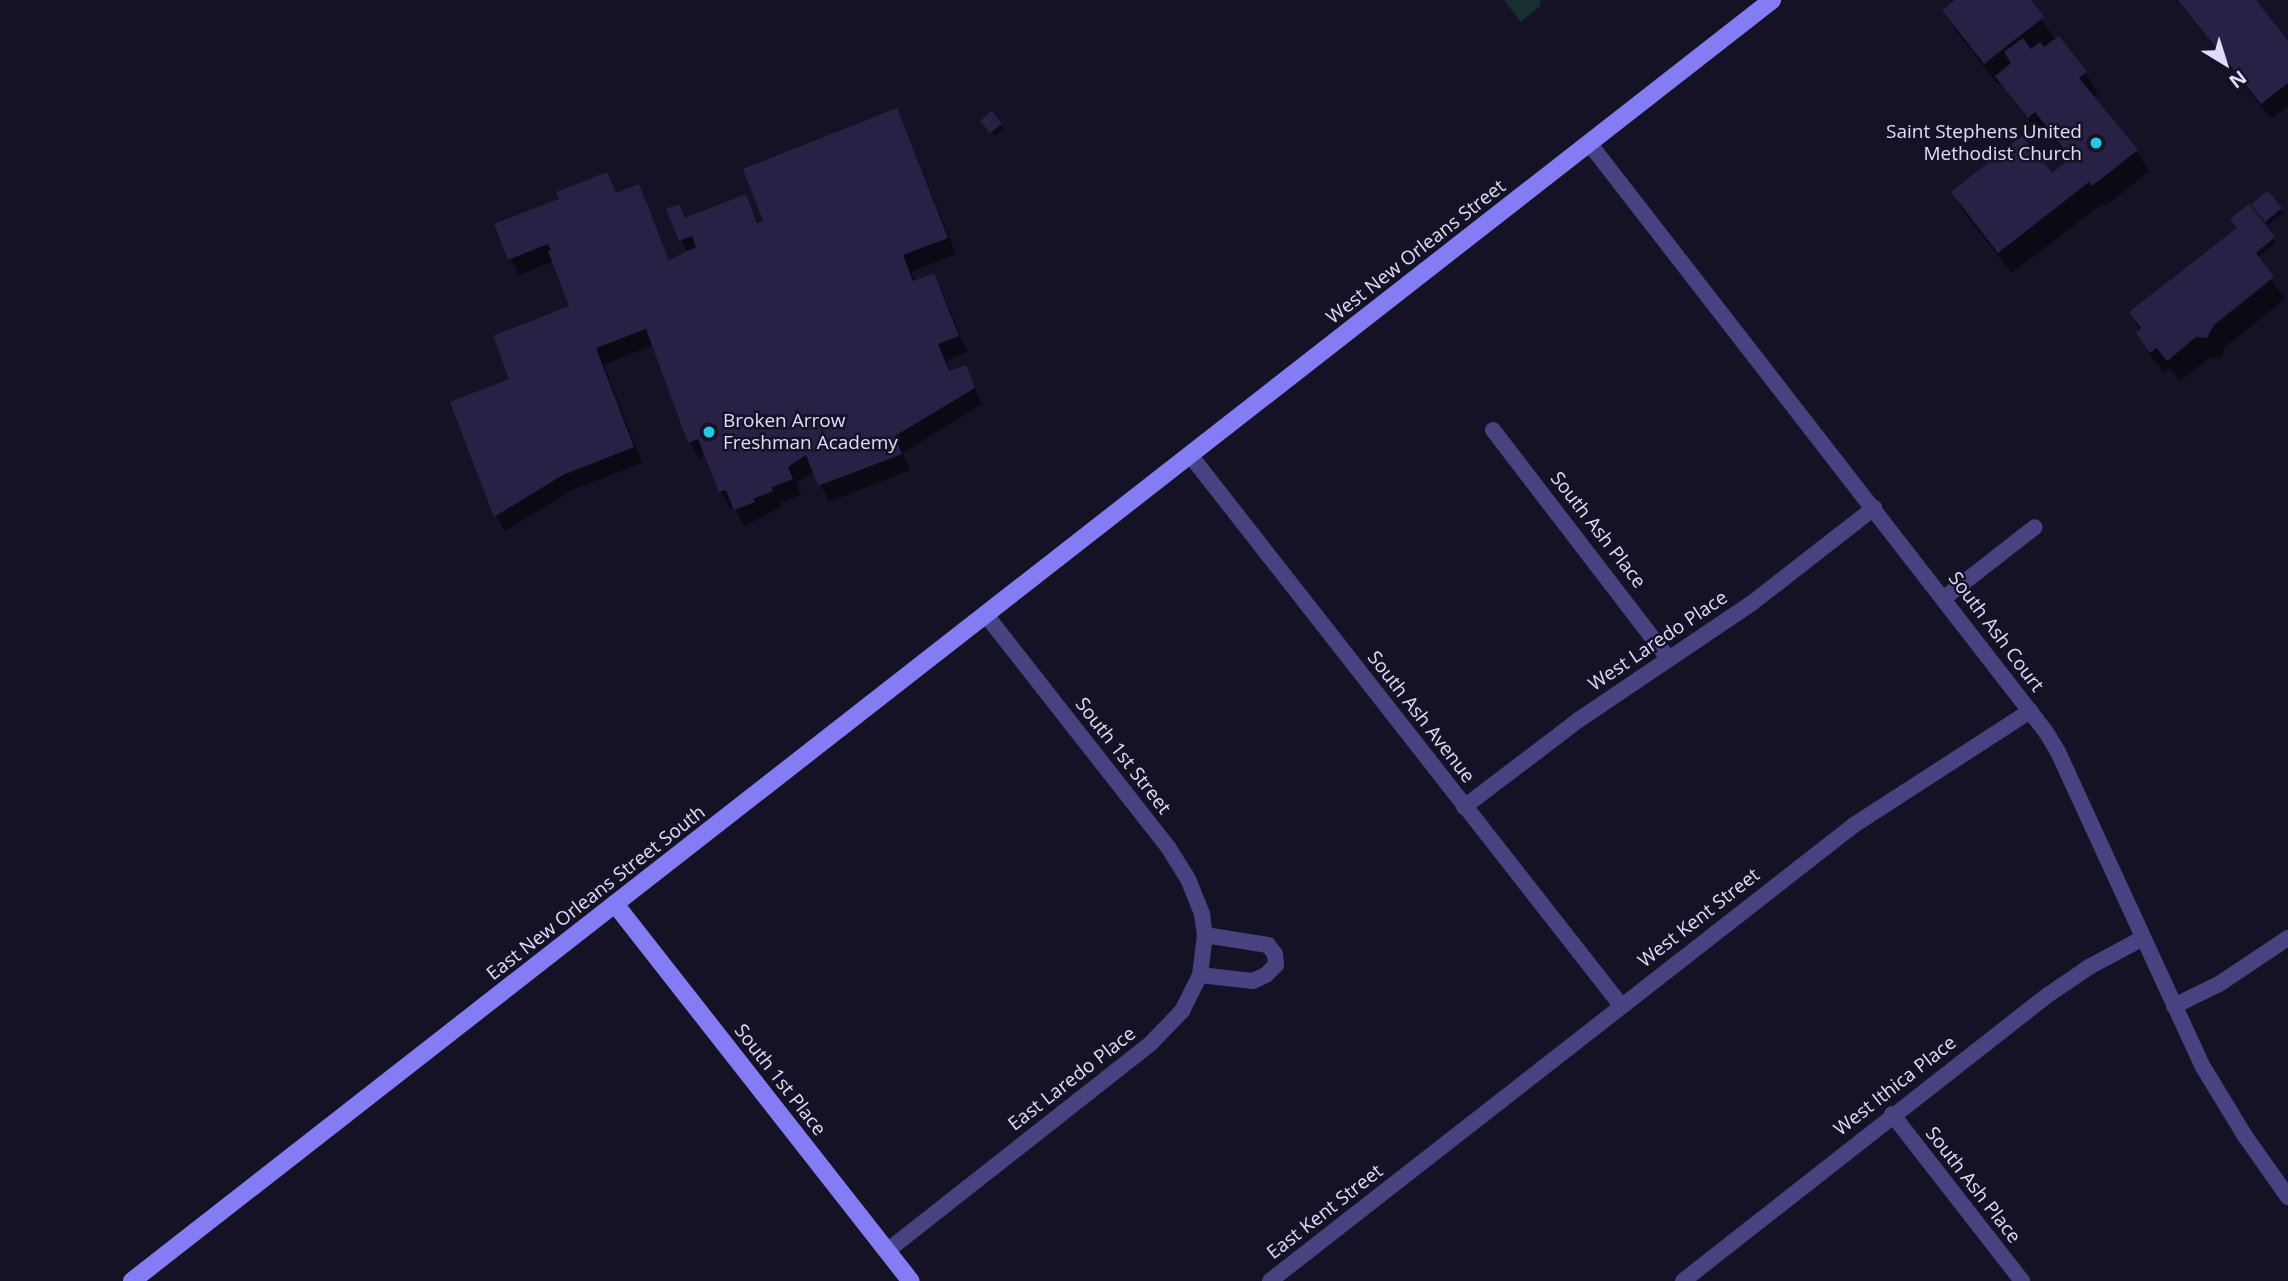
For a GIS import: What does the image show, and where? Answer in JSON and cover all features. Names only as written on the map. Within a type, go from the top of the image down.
[{"type":"main road","name":"West New Orleans Street","points":[[1085,537],[1772,0]]},
{"type":"main road","name":"East New Orleans Street South","points":[[132,1281],[1085,537]]},
{"type":"main road","name":"South 1st Place","points":[[615,904],[911,1281]]},
{"type":"street","name":"South Ash Court","points":[[1590,143],[1944,598],[2030,710],[2058,752],[2214,1088],[2288,1196]]},
{"type":"street","name":"South Ash Place","points":[[1493,430],[1668,658]]},
{"type":"street","name":"South Ash Avenue","points":[[1191,454],[1620,1004]]},
{"type":"street","name":"West Laredo Place","points":[[1464,807],[1580,719],[1752,603],[1874,508]]},
{"type":"street","points":[[1944,598],[2035,527]]},
{"type":"street","name":"South 1st Street","points":[[986,614],[1168,847],[1196,897],[1205,935],[1200,975]]},
{"type":"street","name":"West Kent Street","points":[[1405,1176],[1620,1004],[1854,825],[2030,710]]},
{"type":"street","points":[[1200,975],[1253,981],[1266,975],[1276,965],[1275,954],[1268,945],[1205,935]]},
{"type":"street","points":[[2174,1006],[2219,984],[2288,938]]},
{"type":"street","name":"West Ithica Place","points":[[1683,1281],[1892,1114],[2048,995],[2089,967],[2143,939]]},
{"type":"street","name":"East Laredo Place","points":[[887,1251],[1151,1043],[1182,1011],[1200,975]]},
{"type":"street","name":"South Ash Place","points":[[1892,1114],[2022,1281]]},
{"type":"street","name":"East Kent Street","points":[[1270,1281],[1405,1176]]},
{"type":"green space","points":[[1504,0],[1540,0],[1540,6],[1521,22]]},
{"type":"building","points":[[1955,0],[2031,0],[2044,17],[1984,64],[1942,10]]},
{"type":"building","points":[[2178,0],[2256,0],[2288,41],[2288,83],[2261,104]]},
{"type":"building","name":"Saint Stephens United Methodist Church","points":[[2059,36],[2087,72],[2079,78],[2138,150],[2092,186],[2089,182],[1998,253],[1951,192],[2022,136],[2052,173],[2071,158],[2035,112],[2028,118],[1995,76],[2011,63],[2004,52],[2023,38],[2031,49],[2040,42],[2044,47]]},
{"type":"building","points":[[897,108],[948,238],[903,255],[913,281],[934,273],[959,336],[938,344],[949,371],[966,365],[975,388],[895,436],[902,454],[818,486],[806,455],[788,467],[793,479],[772,487],[773,491],[753,499],[755,502],[734,510],[726,490],[719,492],[698,439],[688,443],[646,329],[596,348],[634,447],[563,475],[494,517],[450,402],[509,379],[493,336],[569,306],[548,251],[551,250],[548,244],[508,260],[494,224],[559,199],[556,192],[607,172],[616,193],[639,184],[669,260],[696,247],[692,236],[679,241],[666,209],[679,204],[685,218],[746,194],[757,223],[763,221],[743,169]]},
{"type":"building","points":[[992,111],[1002,124],[990,133],[980,121]]},
{"type":"building","points":[[2268,191],[2282,208],[2265,222],[2251,204]]},
{"type":"building","points":[[2249,204],[2275,237],[2256,253],[2274,277],[2214,325],[2207,338],[2196,337],[2167,361],[2157,348],[2150,353],[2136,333],[2141,328],[2129,312],[2237,228],[2230,219]]},
{"type":"place","name":"Saint Stephens United Methodist Church","points":[[2096,143]]},
{"type":"place","name":"Broken Arrow Freshman Academy","points":[[709,432]]}]
